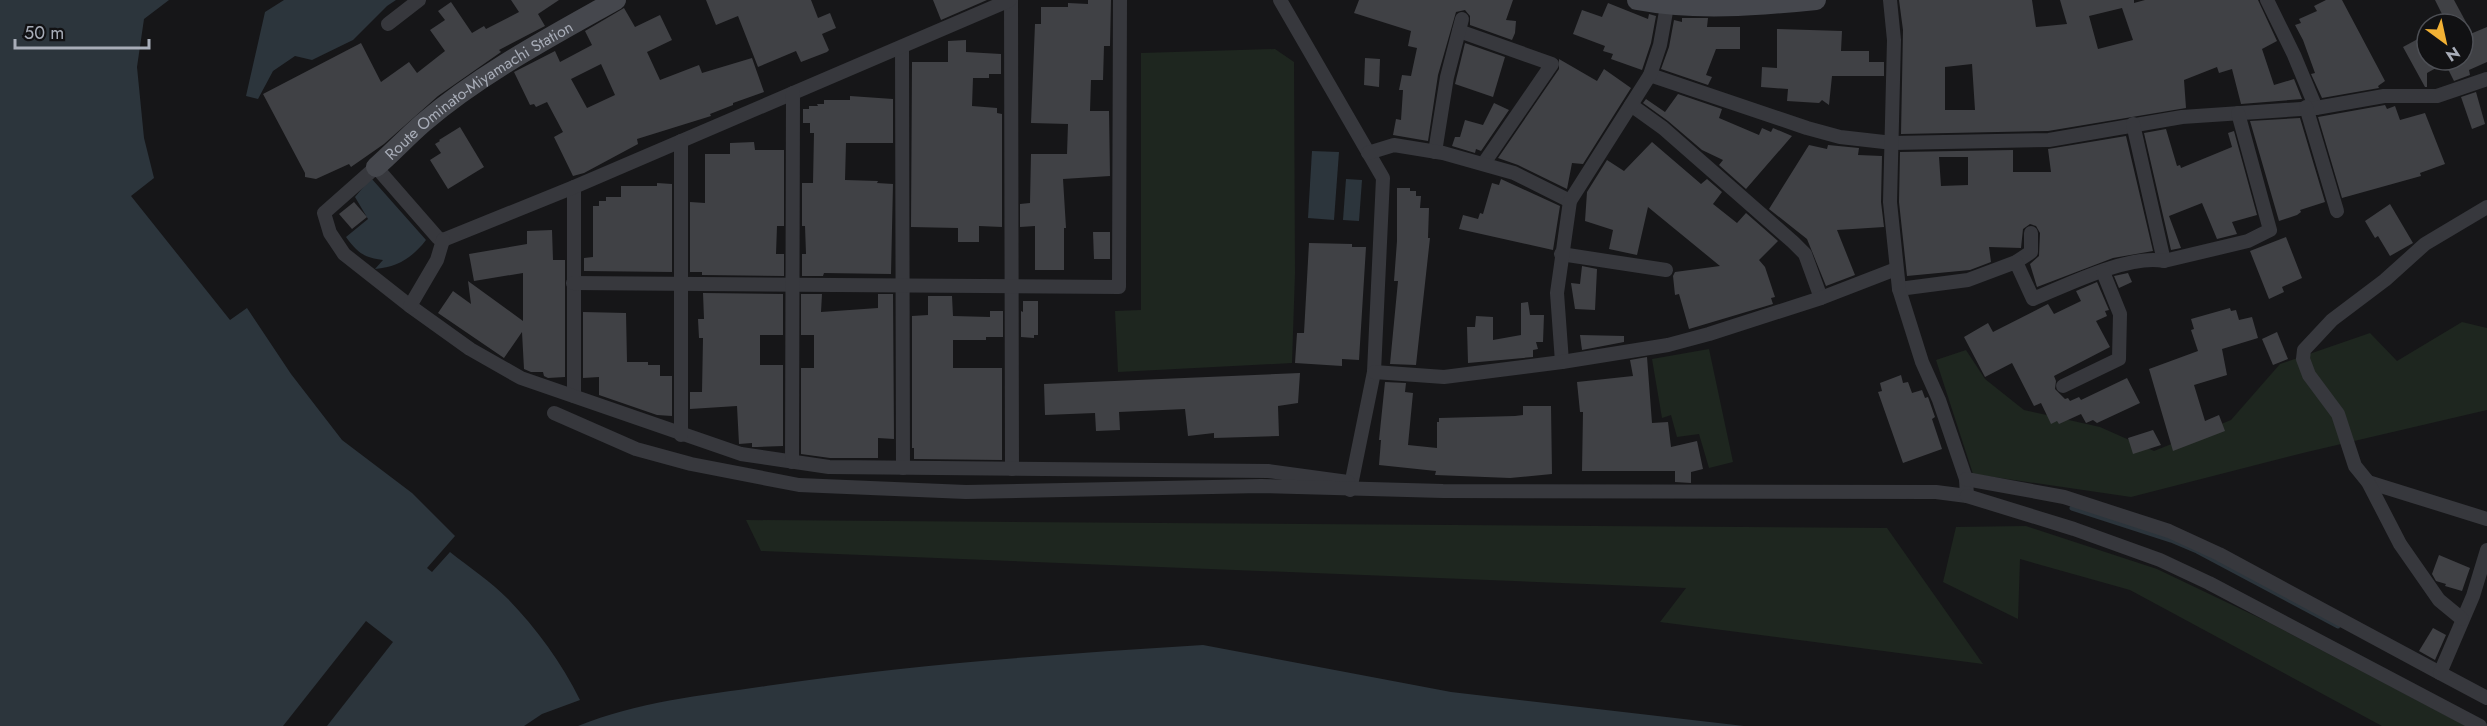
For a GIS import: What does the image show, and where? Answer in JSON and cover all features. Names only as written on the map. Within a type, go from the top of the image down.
[{"type":"main road","name":"Route Ominato-Miyamachi Station","points":[[376,167],[424,122],[477,83],[552,36],[616,0]]},
{"type":"main road","points":[[1637,0],[1667,6],[1752,5],[1816,0]]},
{"type":"street","points":[[388,24],[419,0]]},
{"type":"street","points":[[1012,469],[1010,0],[574,187],[443,240],[438,238],[376,167],[324,213],[330,233],[344,254],[410,306],[498,366],[521,378],[681,435],[741,453],[829,466],[903,468],[1012,469],[1268,471],[1351,486]]},
{"type":"street","points":[[573,283],[1119,287],[1120,0]]},
{"type":"street","points":[[1280,0],[1383,178],[1374,372],[1351,486]]},
{"type":"street","points":[[1890,0],[1894,40],[1890,202],[1899,289],[1922,362],[1939,400],[1966,479],[1967,496]]},
{"type":"street","points":[[2268,0],[2294,55],[2311,107],[2337,211]]},
{"type":"street","points":[[1562,363],[1557,293],[1570,201],[1650,75],[1660,45],[1667,6]]},
{"type":"street","points":[[1435,152],[1447,77],[1461,25],[1552,64],[1484,164]]},
{"type":"street","points":[[902,47],[903,468]]},
{"type":"street","points":[[1650,75],[1840,137],[1893,143],[2049,140],[2182,117],[2311,107],[2384,96],[2437,96],[2487,79]]},
{"type":"street","points":[[792,462],[793,93]]},
{"type":"street","points":[[1631,105],[1663,128],[1805,254],[1821,298]]},
{"type":"street","points":[[2016,262],[2033,299],[2140,260],[2150,258],[2164,261],[2248,241],[2270,230],[2238,113]]},
{"type":"street","points":[[2133,124],[2164,261]]},
{"type":"street","points":[[681,141],[681,435]]},
{"type":"street","points":[[1368,153],[1394,145],[1435,152],[1514,173],[1570,201]]},
{"type":"street","points":[[574,187],[574,396]]},
{"type":"street","points":[[2462,619],[2439,600],[2400,544],[2368,482],[2355,466],[2338,414],[2309,375],[2302,359],[2304,350],[2332,320],[2385,280],[2425,244],[2487,207]]},
{"type":"street","points":[[1899,289],[1968,280],[2016,262],[2031,252],[2031,233]]},
{"type":"street","points":[[410,306],[437,260],[443,240]]},
{"type":"street","points":[[1561,254],[1666,270]]},
{"type":"street","points":[[1374,372],[1444,377],[1562,363],[1674,343],[1821,298],[1896,269]]},
{"type":"street","points":[[2063,386],[2119,359],[2121,314],[2103,272]]},
{"type":"street","points":[[554,413],[636,449],[691,464],[799,485],[966,492],[1351,486],[1936,492],[1967,496],[2074,529],[2160,560],[2220,589],[2481,726]]},
{"type":"street","points":[[1966,479],[2064,497],[2169,531],[2219,554],[2487,698]]},
{"type":"street","points":[[2368,482],[2487,519]]},
{"type":"street","points":[[2440,673],[2473,596],[2487,550]]},
{"type":"shaded area","points":[[0,0],[169,0],[144,19],[137,67],[144,138],[154,178],[131,196],[230,320],[247,308],[291,374],[342,440],[412,493],[455,536],[427,568],[432,572],[450,552],[508,599],[557,659],[580,700],[542,714],[524,726],[0,726]]},
{"type":"shaded area","points":[[284,0],[396,0],[353,40],[312,60],[295,56],[273,71],[258,99],[246,96],[265,12]]},
{"type":"shaded area","points":[[1275,49],[1294,62],[1295,273],[1292,363],[1118,372],[1115,311],[1141,310],[1141,53]]},
{"type":"shaded area","points":[[1312,151],[1339,152],[1334,220],[1308,218]]},
{"type":"shaded area","points":[[371,178],[426,240],[404,260],[391,266],[375,269],[383,260],[371,258],[362,253],[346,237],[368,219],[355,197]]},
{"type":"shaded area","points":[[1346,179],[1362,180],[1359,221],[1343,220]]},
{"type":"shaded area","points":[[2462,322],[2487,328],[2487,410],[2307,452],[2131,497],[1973,474],[1936,360],[1966,350],[1985,379],[2024,410],[2100,427],[2154,451],[2231,420],[2280,364],[2370,333],[2397,361]]},
{"type":"shaded area","points":[[1709,349],[1733,462],[1709,468],[1699,434],[1677,437],[1671,415],[1662,418],[1652,359]]},
{"type":"shaded area","points":[[746,520],[1887,528],[1983,664],[1660,622],[1686,588],[761,551]]},
{"type":"shaded area","points":[[2026,526],[2157,569],[2270,623],[2466,726],[2382,726],[2130,590],[2020,559],[2018,619],[1943,582],[1956,527]]},
{"type":"shaded area","points":[[1203,645],[1451,692],[1744,726],[578,726],[625,710],[674,700],[880,671],[988,660]]},
{"type":"pier","points":[[366,621],[393,642],[327,726],[283,726]]},
{"type":"building","points":[[511,0],[559,0],[538,14],[545,26],[499,50],[501,52],[438,96],[384,144],[351,167],[349,164],[316,179],[305,177],[305,173],[263,94],[361,43],[381,82],[409,62],[417,73],[445,51],[430,30],[445,20],[438,11],[451,2],[472,33],[484,26],[486,29],[519,12]]},
{"type":"building","points":[[706,0],[811,0],[818,18],[830,13],[836,28],[822,34],[829,50],[827,52],[801,62],[796,51],[758,67],[738,16],[716,25]]},
{"type":"building","points":[[933,0],[987,0],[941,20]]},
{"type":"building","points":[[1088,0],[1111,0],[1110,46],[1104,46],[1103,80],[1091,80],[1090,111],[1109,111],[1110,176],[1063,179],[1066,228],[1064,228],[1064,270],[1035,270],[1035,226],[1020,227],[1020,204],[1030,203],[1031,154],[1067,154],[1068,124],[1031,123],[1035,24],[1041,24],[1041,7],[1068,7],[1068,3],[1088,4]]},
{"type":"building","points":[[1359,0],[1513,0],[1506,20],[1516,21],[1515,33],[1512,40],[1470,25],[1470,16],[1465,10],[1456,12],[1438,75],[1428,141],[1393,135],[1396,119],[1401,120],[1403,90],[1399,90],[1402,75],[1411,76],[1417,48],[1408,46],[1411,31],[1354,13]]},
{"type":"building","points":[[1899,0],[2032,0],[2036,27],[2067,24],[2060,0],[2134,0],[2134,3],[2145,0],[2258,0],[2277,41],[2262,49],[2274,85],[2294,79],[2302,99],[2241,104],[2232,69],[2219,73],[2217,67],[2184,80],[2186,108],[2048,131],[1901,134],[1903,30]],"holes":[[[2122,8],[2133,40],[2098,49],[2089,16]],[[1972,64],[1975,110],[1945,110],[1945,67]]]},
{"type":"building","points":[[2326,0],[2342,0],[2385,81],[2378,86],[2379,88],[2322,98],[2311,74],[2315,73],[2303,40],[2295,25],[2301,23],[2299,19],[2317,11],[2314,6]]},
{"type":"building","points":[[2435,0],[2454,0],[2460,12],[2441,12]]},
{"type":"building","points":[[1608,3],[1648,19],[1649,14],[1656,16],[1651,43],[1642,70],[1611,59],[1613,54],[1603,51],[1605,46],[1573,34],[1582,10],[1602,17]]},
{"type":"building","points":[[624,8],[635,27],[660,15],[672,40],[647,52],[660,80],[699,65],[702,73],[752,58],[764,92],[733,103],[733,105],[710,114],[711,116],[637,139],[638,144],[584,173],[573,176],[554,137],[563,132],[547,102],[536,107],[534,104],[530,105],[514,72],[555,51],[560,62],[592,45],[585,31]],"holes":[[[601,64],[615,95],[587,108],[571,79]]]},
{"type":"building","points":[[1682,18],[1708,18],[1707,27],[1740,27],[1740,49],[1716,49],[1706,75],[1712,77],[1708,85],[1661,69],[1669,47],[1674,20],[1682,22]]},
{"type":"building","points":[[2487,27],[2487,62],[2475,67],[2475,32]]},
{"type":"building","points":[[1777,29],[1842,31],[1841,51],[1869,51],[1869,62],[1884,62],[1884,76],[1832,76],[1829,105],[1822,100],[1819,103],[1787,101],[1788,89],[1761,87],[1762,67],[1777,68]]},
{"type":"building","points":[[966,40],[966,52],[1001,54],[1001,74],[989,74],[989,78],[973,78],[972,106],[997,108],[997,113],[1002,114],[1002,227],[979,226],[979,242],[958,242],[958,228],[911,227],[912,62],[948,62],[948,41]]},
{"type":"building","points":[[2415,40],[2415,69],[2403,47]]},
{"type":"building","points":[[1465,43],[1505,57],[1493,97],[1455,84]]},
{"type":"building","points":[[1365,58],[1380,59],[1379,87],[1364,85]]},
{"type":"building","points":[[1559,59],[1597,81],[1604,69],[1631,88],[1583,164],[1572,163],[1567,189],[1518,165],[1498,158],[1559,69]]},
{"type":"building","points":[[2417,72],[2429,72],[2427,87]]},
{"type":"building","points":[[2450,72],[2469,72],[2470,75],[2454,81]]},
{"type":"building","points":[[2476,92],[2485,124],[2472,129],[2461,97]]},
{"type":"building","points":[[1678,94],[1722,109],[1719,118],[1759,135],[1762,128],[1771,132],[1773,128],[1792,136],[1746,189],[1719,165],[1723,160],[1702,150],[1643,103],[1646,99],[1665,112]]},
{"type":"building","points":[[850,96],[893,99],[893,143],[846,143],[845,180],[893,184],[891,274],[824,273],[823,276],[802,276],[802,254],[806,254],[805,226],[802,226],[802,183],[813,183],[814,133],[810,133],[810,123],[803,123],[803,109],[824,104],[824,100],[850,100]]},
{"type":"building","points":[[1494,103],[1509,110],[1481,151],[1476,149],[1475,153],[1452,146],[1455,137],[1460,137],[1465,120],[1483,125]]},
{"type":"building","points":[[2385,105],[2387,109],[2395,106],[2400,120],[2425,113],[2445,164],[2420,173],[2421,176],[2342,198],[2318,117]]},
{"type":"building","points":[[2300,118],[2325,202],[2300,210],[2301,212],[2297,215],[2279,221],[2250,121]]},
{"type":"building","points":[[460,127],[484,167],[448,189],[430,160],[441,153],[435,144]]},
{"type":"building","points":[[2166,129],[2177,166],[2180,165],[2181,168],[2232,147],[2228,133],[2234,131],[2257,215],[2232,222],[2237,234],[2217,239],[2202,203],[2169,216],[2181,248],[2171,250],[2144,133]]},
{"type":"building","points":[[2126,136],[2153,251],[2113,258],[2037,287],[2030,264],[2039,256],[2040,233],[2036,226],[2030,224],[2023,229],[2021,248],[1989,247],[1991,262],[1970,270],[1907,276],[1899,202],[1900,152],[2013,150],[2013,172],[2051,172],[2048,149]],"holes":[[[1939,157],[1968,157],[1968,185],[1941,186]]]},
{"type":"building","points":[[754,142],[755,150],[784,150],[784,226],[777,226],[776,254],[784,254],[784,276],[702,275],[702,272],[690,272],[690,202],[705,203],[705,154],[730,154],[730,143]]},
{"type":"building","points":[[1652,142],[1701,184],[1707,179],[1722,192],[1713,204],[1737,223],[1746,213],[1778,241],[1759,260],[1765,267],[1775,297],[1771,298],[1773,304],[1689,329],[1679,294],[1675,295],[1673,276],[1675,272],[1720,266],[1648,207],[1637,255],[1609,249],[1613,230],[1585,221],[1587,192],[1607,160],[1624,171]]},
{"type":"building","points":[[1809,145],[1827,149],[1828,145],[1859,148],[1858,155],[1882,156],[1881,202],[1884,227],[1837,230],[1855,275],[1826,286],[1807,239],[1769,209]]},
{"type":"building","points":[[1501,179],[1560,206],[1553,250],[1459,229],[1463,215],[1478,219],[1480,213],[1483,214],[1492,183],[1499,185]]},
{"type":"building","points":[[657,183],[672,184],[672,272],[584,271],[584,258],[593,257],[593,206],[599,206],[599,201],[606,201],[606,197],[621,197],[621,186],[657,186]]},
{"type":"building","points":[[1397,188],[1410,188],[1410,191],[1416,191],[1416,196],[1421,196],[1420,208],[1429,208],[1428,238],[1430,238],[1416,365],[1390,364],[1398,281],[1394,281]]},
{"type":"building","points":[[354,202],[367,217],[352,229],[339,214]]},
{"type":"building","points":[[2390,204],[2413,243],[2390,256],[2378,236],[2375,238],[2365,221]]},
{"type":"building","points":[[552,230],[553,260],[565,260],[565,377],[548,378],[543,372],[531,372],[524,369],[522,332],[504,358],[438,313],[453,291],[471,304],[468,281],[523,321],[523,273],[474,281],[469,254],[527,244],[527,231]]},
{"type":"building","points":[[1093,232],[1110,232],[1110,259],[1094,259]]},
{"type":"building","points":[[2286,237],[2302,278],[2282,287],[2284,292],[2269,299],[2250,251]]},
{"type":"building","points":[[1309,243],[1352,244],[1352,247],[1366,247],[1359,360],[1342,359],[1342,366],[1295,363],[1297,333],[1304,333]]},
{"type":"building","points":[[1582,266],[1597,269],[1595,310],[1575,309],[1571,283],[1580,284]]},
{"type":"building","points":[[2128,273],[2132,282],[2119,288],[2114,276]]},
{"type":"building","points":[[2097,282],[2109,310],[2105,311],[2107,316],[2096,321],[2110,347],[2054,376],[2055,389],[2065,399],[2068,398],[2070,401],[2079,397],[2081,400],[2127,378],[2140,403],[2097,423],[2093,420],[2086,423],[2081,414],[2059,424],[2057,421],[2051,424],[2041,403],[2034,406],[2012,363],[1985,377],[1964,337],[1988,323],[1993,332],[2048,304],[2054,314],[2081,301],[2076,291]]},
{"type":"building","points":[[703,293],[783,294],[783,335],[760,335],[760,365],[783,365],[783,446],[752,447],[752,443],[739,444],[737,406],[690,409],[690,392],[702,392],[703,338],[699,338],[698,319],[704,319]]},
{"type":"building","points":[[801,294],[822,294],[821,312],[878,308],[878,294],[893,294],[894,439],[878,438],[878,458],[830,458],[801,454],[801,368],[814,368],[814,335],[801,335]]},
{"type":"building","points":[[928,296],[952,296],[953,316],[990,317],[990,311],[1003,311],[1003,337],[986,337],[986,340],[953,340],[953,368],[1002,368],[1002,460],[914,459],[914,448],[912,448],[912,316],[928,315]]},
{"type":"building","points":[[1023,301],[1038,301],[1038,335],[1034,335],[1034,338],[1021,337]]},
{"type":"building","points":[[1528,302],[1530,315],[1544,315],[1543,342],[1536,342],[1538,349],[1533,350],[1533,357],[1468,363],[1467,327],[1475,327],[1476,316],[1493,317],[1493,340],[1521,335],[1521,303]]},
{"type":"building","points":[[2230,308],[2231,311],[2236,310],[2239,320],[2252,317],[2258,338],[2222,349],[2227,375],[2194,385],[2205,421],[2219,415],[2225,431],[2173,451],[2149,369],[2198,351],[2191,330],[2194,329],[2191,319]]},
{"type":"building","points":[[583,312],[626,313],[627,362],[648,362],[648,365],[660,365],[660,376],[672,376],[672,416],[657,415],[599,395],[599,377],[583,378]]},
{"type":"building","points":[[2277,332],[2288,359],[2273,365],[2262,339]]},
{"type":"building","points":[[1580,335],[1624,336],[1624,342],[1582,350]]},
{"type":"building","points":[[1647,357],[1652,423],[1668,422],[1671,447],[1697,441],[1703,469],[1691,472],[1691,483],[1675,482],[1675,471],[1582,471],[1583,412],[1580,412],[1577,382],[1633,376],[1630,360]]},
{"type":"building","points":[[1300,373],[1298,403],[1278,406],[1279,436],[1214,438],[1214,433],[1188,436],[1185,409],[1119,412],[1120,430],[1096,431],[1095,413],[1045,415],[1044,384]]},
{"type":"building","points":[[1901,375],[1903,383],[1908,382],[1912,393],[1922,390],[1925,398],[1928,397],[1935,417],[1932,419],[1942,449],[1903,463],[1878,392],[1882,391],[1880,383]]},
{"type":"building","points":[[1385,382],[1406,383],[1405,392],[1413,393],[1408,445],[1437,448],[1439,418],[1515,416],[1523,415],[1523,406],[1551,406],[1552,474],[1510,478],[1435,475],[1436,471],[1379,465],[1381,440],[1379,440]]},
{"type":"building","points":[[2153,430],[2161,445],[2133,454],[2128,438]]},
{"type":"building","points":[[2439,555],[2470,568],[2462,591],[2436,581],[2432,574]]},
{"type":"building","points":[[2433,628],[2446,635],[2435,660],[2419,651]]},
{"type":"waterway","points":[[2072,508],[2171,540],[2197,551],[2338,626]]}]
